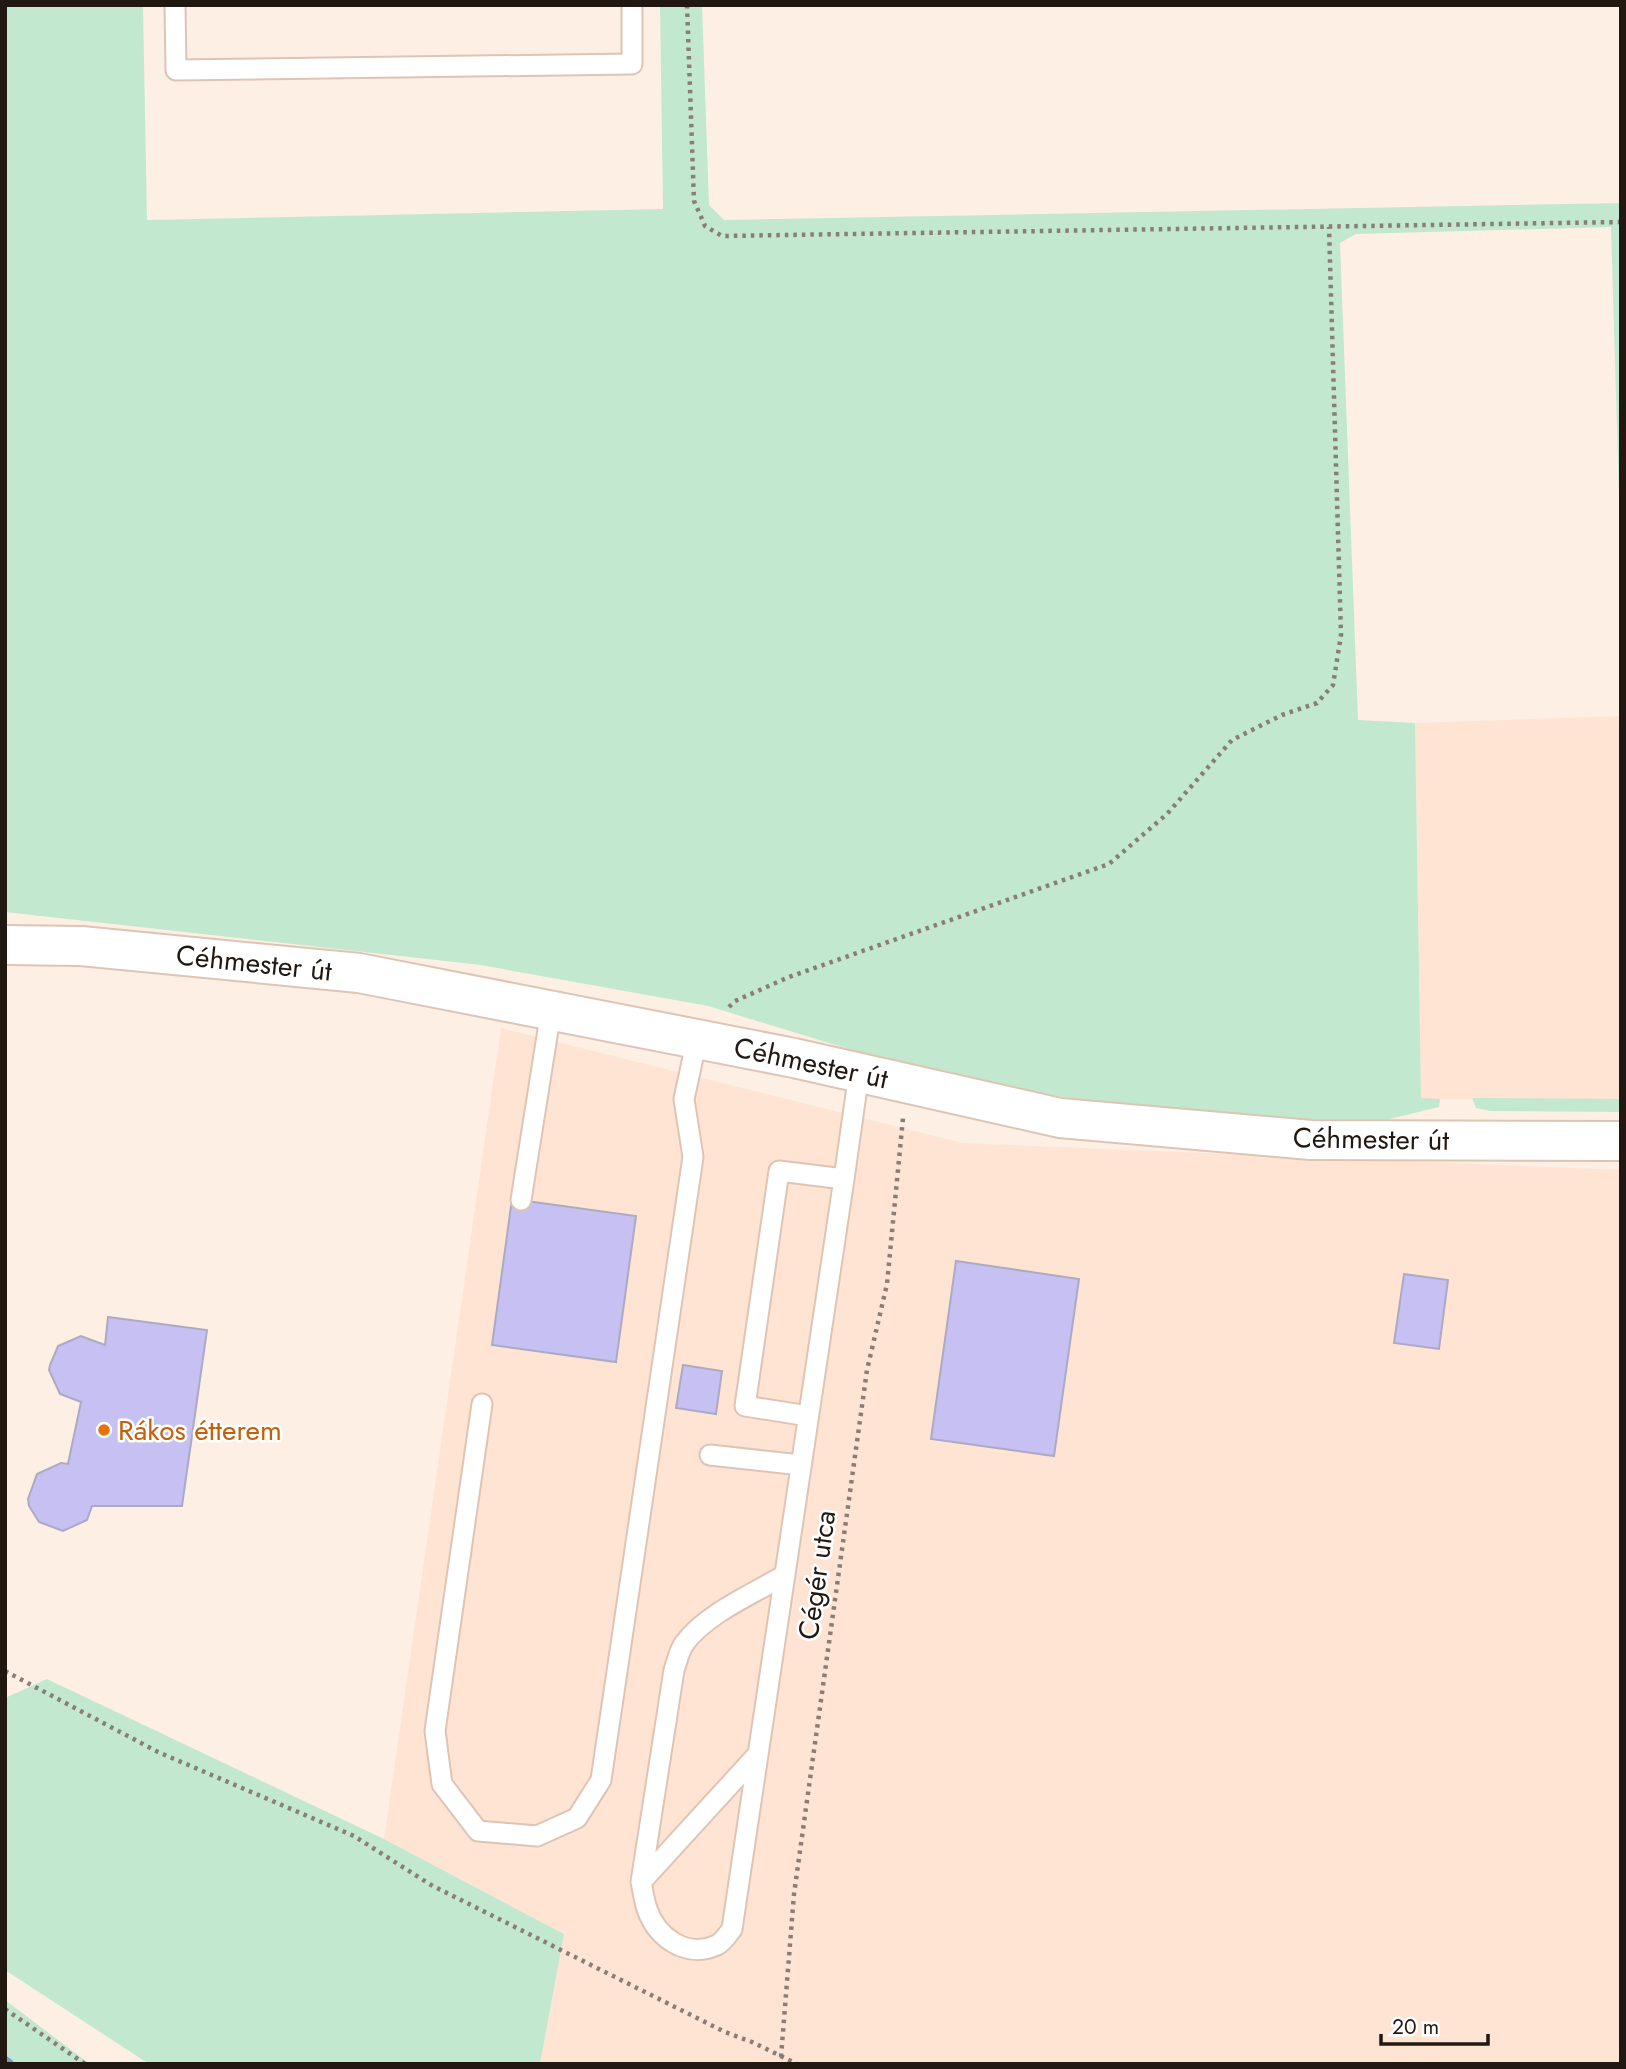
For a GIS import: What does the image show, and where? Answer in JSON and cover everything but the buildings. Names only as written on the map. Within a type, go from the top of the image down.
[{"type":"street","name":"Céhmester út","points":[[5,945],[81,946],[359,973],[697,1039],[1060,1118],[1297,1139],[1621,1142]]},
{"type":"lane","points":[[176,5],[176,70],[632,64],[632,5]]},
{"type":"lane","points":[[521,1200],[551,1011]]},
{"type":"lane","points":[[482,1404],[435,1731],[442,1784],[478,1831],[537,1836],[577,1818],[601,1780],[693,1157],[684,1099],[697,1039]]},
{"type":"lane","points":[[785,1576],[701,1626],[682,1645],[674,1670],[641,1882],[648,1911],[661,1933],[677,1947],[699,1950],[719,1944],[733,1928],[844,1179],[859,1073]]},
{"type":"lane","points":[[808,1416],[745,1406],[779,1171],[844,1179]]},
{"type":"lane","points":[[710,1455],[801,1465]]},
{"type":"lane","points":[[641,1882],[759,1753]]},
{"type":"path","points":[[687,5],[694,201],[705,226],[722,236],[1621,222]]},
{"type":"path","points":[[697,1039],[735,1002],[789,977],[1109,864],[1167,814],[1232,740],[1317,703],[1332,685],[1341,635],[1329,227]]},
{"type":"path","name":"Cégér utca","points":[[780,2057],[794,1894],[867,1370],[887,1284],[907,1083]]},
{"type":"path","points":[[5,1671],[158,1752],[354,1836],[431,1885],[725,2032],[797,2064]]},
{"type":"path","points":[[5,2009],[85,2064]]},
{"type":"shaded area","points":[[1621,716],[1621,1099],[1421,1099],[1415,723]]},
{"type":"shaded area","points":[[501,1028],[962,1143],[1621,1170],[1621,2064],[540,2064],[564,1934],[384,1839]]},
{"type":"green space","points":[[5,5],[143,5],[147,220],[663,209],[660,5],[702,5],[709,205],[724,220],[1621,203],[1621,564],[1611,227],[1356,234],[1340,243],[1358,720],[1415,723],[1421,1098],[1440,1099],[1439,1107],[1373,1123],[1249,1120],[1075,1099],[914,1069],[708,1006],[481,965],[5,912]]},
{"type":"green space","points":[[1472,1098],[1621,1099],[1621,1112],[1490,1111],[1476,1108]]},
{"type":"green space","points":[[47,1679],[384,1839],[564,1934],[540,2064],[149,2064],[5,1970],[5,1698]]},
{"type":"green space","points":[[5,2000],[90,2064],[5,2064]]},
{"type":"waterway","points":[[5,2061],[9,2064]]},
{"type":"place","name":"Rákos étterem","points":[[104,1430]]}]
